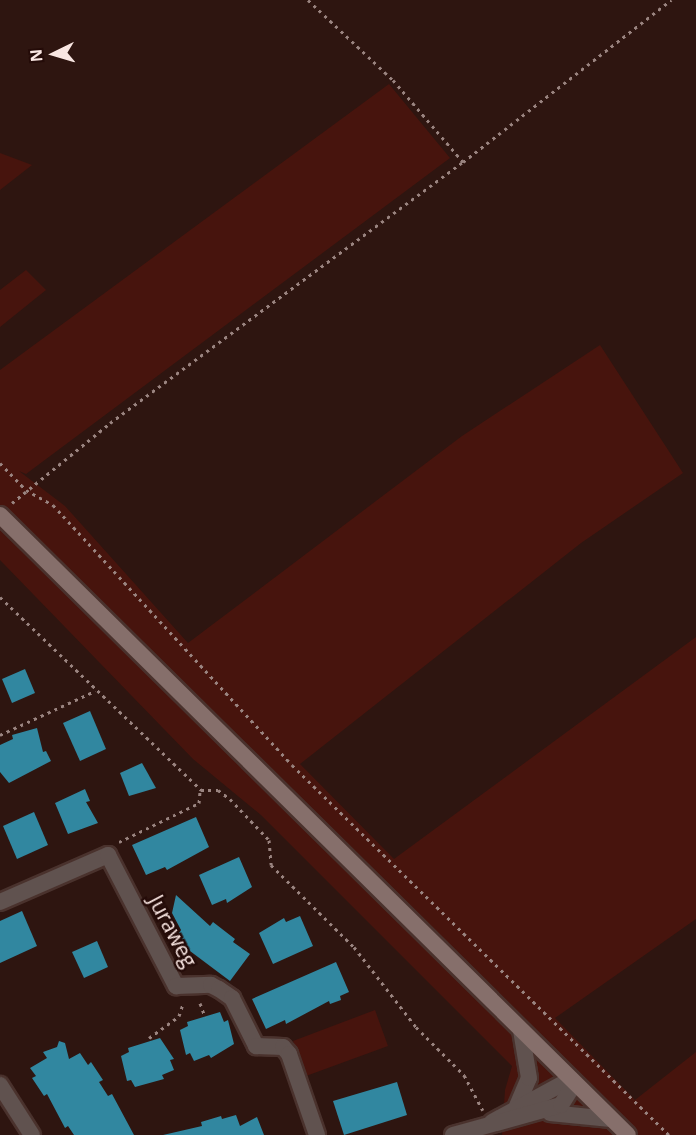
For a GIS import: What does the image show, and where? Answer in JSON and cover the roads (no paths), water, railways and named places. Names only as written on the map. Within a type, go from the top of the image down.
[{"type":"main road","points":[[2,512],[628,1135]]},
{"type":"street","name":"Juraweg","points":[[0,902],[108,855],[176,986],[189,988],[211,985],[219,989],[231,998],[256,1046],[276,1045],[290,1054],[317,1135]]},
{"type":"street","points":[[517,1106],[529,1078],[521,1030]]},
{"type":"street","points":[[489,1124],[517,1106],[573,1081]]},
{"type":"street","points":[[453,1135],[561,1106],[573,1081]]},
{"type":"street","points":[[0,1085],[32,1135]]},
{"type":"street","points":[[538,1114],[579,1113],[611,1119]]}]
